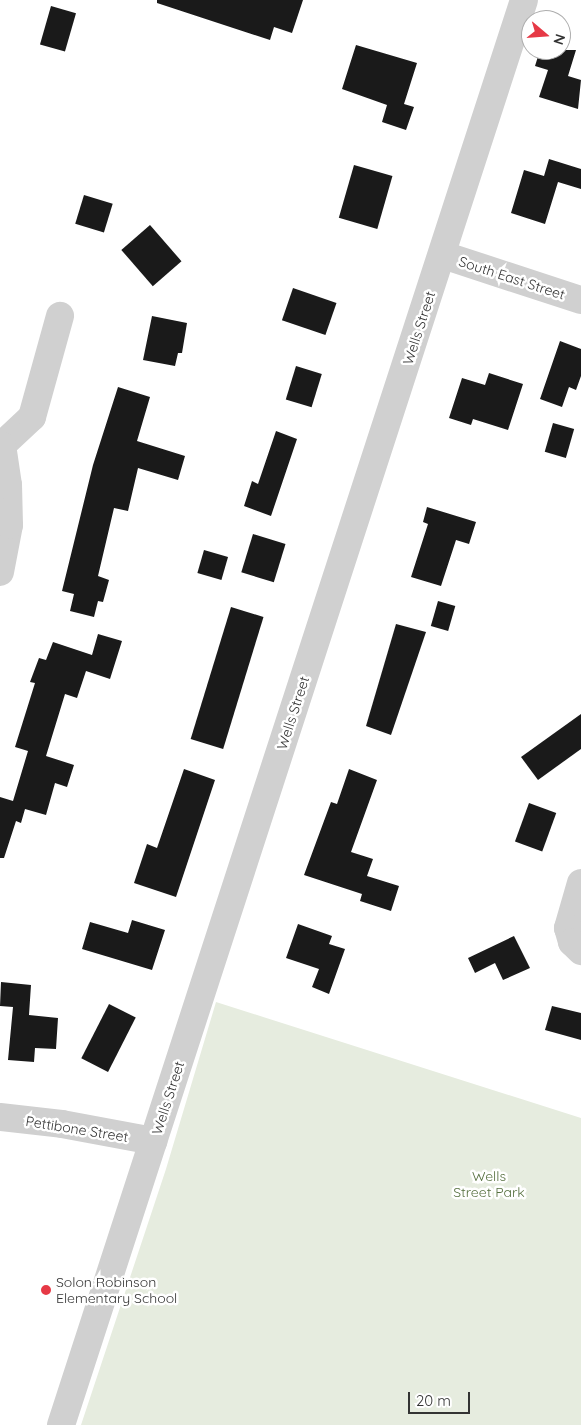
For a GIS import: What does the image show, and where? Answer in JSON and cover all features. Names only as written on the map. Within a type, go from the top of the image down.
[{"type":"street","name":"Wells Street","points":[[61,1425],[524,0]]},
{"type":"street","name":"South East Street","points":[[442,255],[581,300]]},
{"type":"street","points":[[0,572],[9,525],[8,485],[1,444],[32,417],[60,316]]},
{"type":"street","points":[[581,883],[568,928],[572,942],[581,951]]},
{"type":"street","name":"Pettibone Street","points":[[0,1117],[62,1124],[154,1141]]},
{"type":"green space","name":"Wells Street Park","points":[[216,1002],[581,1118],[581,1425],[81,1425],[166,1169]]},
{"type":"building","points":[[157,0],[303,0],[292,33],[274,27],[270,40],[157,3]]},
{"type":"building","points":[[51,6],[76,13],[65,52],[40,44]]},
{"type":"building","points":[[356,45],[417,63],[404,104],[414,107],[406,130],[382,122],[387,105],[342,89]]},
{"type":"building","points":[[571,50],[576,50],[568,76],[581,80],[578,109],[539,97],[548,70],[535,66],[537,60],[571,60]]},
{"type":"building","points":[[549,159],[581,169],[581,189],[558,182],[545,224],[511,213],[524,170],[544,176]]},
{"type":"building","points":[[354,165],[392,176],[377,229],[339,218]]},
{"type":"building","points":[[84,195],[113,204],[104,232],[75,224]]},
{"type":"building","points":[[150,225],[181,261],[153,286],[121,250]]},
{"type":"building","points":[[293,288],[336,303],[325,335],[282,320]]},
{"type":"building","points":[[152,316],[187,323],[182,353],[178,353],[175,366],[143,360]]},
{"type":"building","points":[[560,341],[581,349],[581,376],[576,390],[569,387],[562,407],[540,399]]},
{"type":"building","points":[[296,366],[322,374],[312,407],[286,399]]},
{"type":"building","points":[[489,373],[523,384],[508,430],[473,419],[471,425],[449,418],[462,378],[485,385]]},
{"type":"building","points":[[118,387],[150,397],[137,441],[185,456],[178,480],[138,468],[128,511],[114,508],[98,576],[109,580],[103,602],[98,601],[94,617],[70,611],[74,594],[62,591],[93,465]]},
{"type":"building","points":[[553,423],[574,429],[566,458],[545,452]]},
{"type":"building","points":[[276,431],[297,439],[271,516],[244,506],[252,481],[258,484]]},
{"type":"building","points":[[427,507],[476,522],[469,544],[456,540],[441,586],[411,577],[428,524],[423,522]]},
{"type":"building","points":[[253,534],[286,544],[274,582],[241,572]]},
{"type":"building","points":[[204,550],[228,557],[221,580],[197,573]]},
{"type":"building","points":[[438,601],[455,606],[448,631],[431,626]]},
{"type":"building","points":[[231,607],[264,617],[223,749],[191,739]]},
{"type":"building","points":[[396,624],[426,632],[391,735],[366,726]]},
{"type":"building","points":[[98,634],[122,641],[110,679],[86,671],[77,698],[65,694],[46,756],[74,765],[67,787],[55,783],[46,815],[25,809],[21,823],[16,821],[4,858],[0,858],[0,797],[13,801],[28,751],[15,747],[35,683],[30,682],[39,658],[46,660],[53,642],[92,655]]},
{"type":"building","points":[[581,714],[581,749],[538,780],[521,757]]},
{"type":"building","points":[[184,769],[215,780],[176,897],[134,883],[147,844],[157,848]]},
{"type":"building","points":[[349,769],[377,780],[351,852],[373,859],[367,876],[399,886],[391,911],[360,901],[362,894],[304,875],[331,802],[337,804]]},
{"type":"building","points":[[529,803],[556,813],[542,851],[515,842]]},
{"type":"building","points":[[132,920],[165,930],[152,970],[82,949],[90,922],[128,933]]},
{"type":"building","points":[[298,924],[332,936],[329,944],[345,949],[329,994],[312,987],[319,969],[286,958]]},
{"type":"building","points":[[514,936],[530,968],[503,980],[495,963],[475,973],[468,958]]},
{"type":"building","points":[[1,982],[31,985],[29,1015],[58,1018],[56,1049],[35,1048],[34,1062],[8,1060],[13,1007],[0,1006]]},
{"type":"building","points":[[109,1004],[136,1018],[108,1072],[81,1058]]},
{"type":"building","points":[[552,1006],[581,1013],[581,1040],[545,1030]]},
{"type":"place","name":"Solon Robinson Elementary School","points":[[46,1290]]}]
